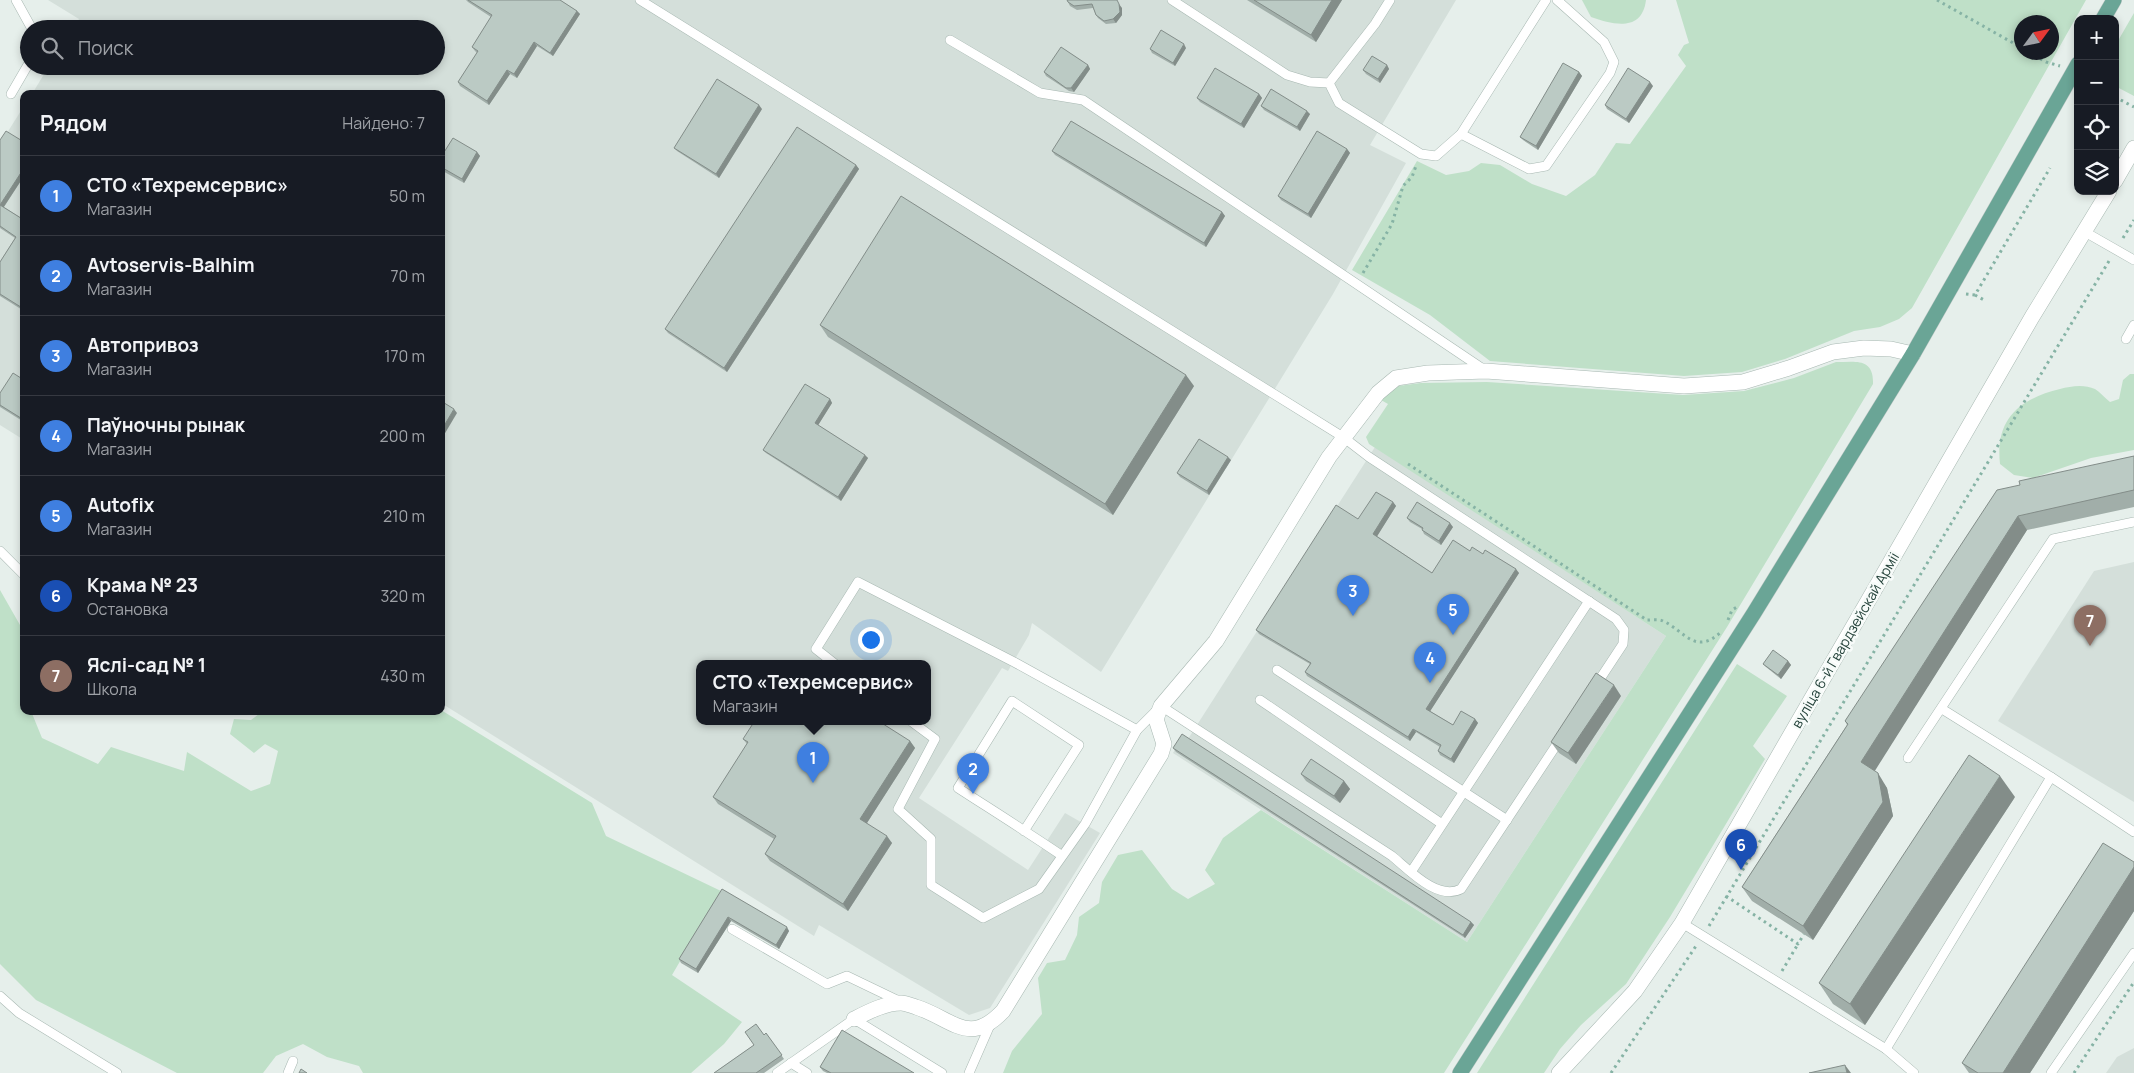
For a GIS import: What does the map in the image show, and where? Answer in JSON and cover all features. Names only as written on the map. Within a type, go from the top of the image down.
[{"type":"main road","points":[[2105,15],[2114,0]]},
{"type":"main road","points":[[1460,1073],[1754,613],[1913,354],[2074,70]]},
{"type":"street","points":[[2119,173],[2134,148]]},
{"type":"street","name":"вуліца 6-й Гвардзейскай Арміі","points":[[1559,1073],[1635,991],[1682,922],[2027,325],[2107,195]]},
{"type":"street","points":[[854,1019],[878,1008],[902,1002],[930,1011],[960,1027],[975,1029],[990,1024],[1003,1011],[1161,754],[1164,744],[1156,719],[1161,706],[1216,642],[1343,438],[1378,394],[1396,378],[1428,372],[1486,371],[1684,386],[1743,382],[1833,352],[1864,348],[1891,349],[1913,354]]},
{"type":"lane","points":[[16,0],[27,20]]},
{"type":"lane","points":[[640,0],[1343,438],[1616,619],[1624,630],[1622,644],[1591,692]]},
{"type":"lane","points":[[1172,0],[1287,75],[1310,82],[1329,84]]},
{"type":"lane","points":[[1329,84],[1375,24],[1390,0]]},
{"type":"lane","points":[[1329,84],[1339,103],[1421,154],[1436,156],[1461,134],[1546,0]]},
{"type":"lane","points":[[1461,134],[1529,169],[1546,166],[1610,73],[1614,62],[1604,42],[1557,0]]},
{"type":"lane","points":[[950,40],[1040,93],[1083,100],[1486,371]]},
{"type":"lane","points":[[11,94],[22,75]]},
{"type":"lane","points":[[2085,232],[2134,260]]},
{"type":"lane","points":[[2126,339],[2134,325]]},
{"type":"lane","points":[[1908,758],[2053,539],[2134,522]]},
{"type":"lane","points":[[0,551],[20,571]]},
{"type":"lane","points":[[831,660],[816,649],[858,582],[1014,662],[1137,730]]},
{"type":"lane","points":[[1411,872],[1589,601]]},
{"type":"lane","points":[[1277,670],[1507,820]]},
{"type":"lane","points":[[1260,700],[1442,824]]},
{"type":"lane","points":[[1024,830],[1079,745],[1012,701],[958,788],[1062,855]]},
{"type":"lane","points":[[916,725],[935,739],[898,809],[931,839],[931,885],[983,918],[1040,890],[1062,855],[1085,824],[1137,730],[1161,706],[1392,856],[1411,872],[1441,892],[1453,893],[1462,889],[1565,732]]},
{"type":"lane","points":[[1942,709],[2051,777],[2134,832]]},
{"type":"lane","points":[[1886,1049],[2051,777]]},
{"type":"lane","points":[[1682,922],[1886,1049],[1914,1073]]},
{"type":"lane","points":[[732,929],[827,984],[847,976],[902,1002]]},
{"type":"lane","points":[[2051,1073],[2134,953]]},
{"type":"lane","points":[[0,996],[20,1013],[117,1073]]},
{"type":"lane","points":[[777,1073],[854,1019],[942,1073]]},
{"type":"lane","points":[[969,1073],[990,1024]]},
{"type":"lane","points":[[288,1073],[292,1060]]},
{"type":"lane","points":[[791,1064],[807,1073]]},
{"type":"path","points":[[1937,0],[2014,43]]},
{"type":"path","points":[[2052,60],[2074,68]]},
{"type":"path","points":[[2119,99],[2134,108]]},
{"type":"path","points":[[1356,284],[1392,224],[1403,186],[1412,177],[1421,154]]},
{"type":"path","points":[[1975,295],[2050,168]]},
{"type":"path","points":[[1611,1073],[1703,936],[2134,220]]},
{"type":"path","points":[[1952,286],[1986,301]]},
{"type":"path","points":[[1403,460],[1647,620],[1662,621],[1692,642],[1702,642],[1719,634],[1732,610],[1739,606],[1754,613]]},
{"type":"path","points":[[1726,896],[1798,944]]},
{"type":"path","points":[[1776,981],[1804,934]]},
{"type":"path","points":[[2074,1073],[2134,982]]},
{"type":"shaded area","points":[[48,0],[1456,0],[1370,145],[1406,163],[1333,294],[1101,672],[1032,623],[1029,635],[1008,671],[1002,668],[919,798],[1028,870],[1065,813],[1100,833],[990,1008],[969,1015],[819,925],[814,936],[445,705],[445,90],[34,90],[44,75],[445,75],[445,20],[78,20]]},
{"type":"shaded area","points":[[20,112],[20,438],[0,425],[0,144]]},
{"type":"shaded area","points":[[1375,447],[1666,636],[1467,942],[1173,753],[1183,736],[1188,739]]},
{"type":"shaded area","points":[[2134,562],[2134,802],[1998,721],[2094,571]]},
{"type":"shaded area","points":[[2134,1048],[2134,1073],[2106,1073],[2117,1057]]},
{"type":"green space","points":[[1582,0],[1646,0],[1639,17],[1633,22],[1617,24],[1591,17]]},
{"type":"green space","points":[[1676,0],[2086,0],[2078,15],[2074,15],[2074,21],[2059,48],[2059,15],[2014,15],[2014,60],[2052,60],[1912,308],[1899,319],[1880,327],[1854,331],[1785,359],[1742,372],[1684,376],[1490,361],[1430,315],[1352,270],[1417,161],[1446,175],[1469,171],[1481,163],[1500,165],[1532,184],[1566,196],[1595,175],[1616,143],[1630,144],[1686,66],[1678,55],[1684,45],[1689,43]]},
{"type":"green space","points":[[2134,13],[2134,96],[2119,88],[2119,39]]},
{"type":"green space","points":[[1836,362],[1856,362],[1867,365],[1872,375],[1873,384],[1727,627],[1444,1073],[1003,1073],[1012,1051],[1042,1014],[1038,978],[1047,963],[1065,960],[1077,935],[1079,917],[1099,903],[1102,882],[1118,855],[1142,850],[1172,889],[1188,899],[1215,884],[1205,870],[1223,838],[1261,810],[1467,942],[1666,636],[1369,444],[1366,437],[1388,404],[1381,400],[1398,386],[1421,383],[1487,382],[1683,395],[1744,391],[1794,378]]},
{"type":"green space","points":[[2130,374],[2134,374],[2134,450],[2091,458],[2033,478],[2014,475],[2000,464],[1999,448],[2006,423],[2022,405],[2045,393],[2078,386],[2095,389],[2110,402],[2119,399],[2123,380]]},
{"type":"green space","points":[[0,590],[20,625],[20,715],[33,715],[42,738],[98,764],[111,747],[184,771],[187,752],[251,791],[270,784],[278,751],[265,744],[254,753],[230,734],[234,719],[251,720],[258,715],[445,715],[445,712],[592,803],[606,836],[721,891],[672,975],[742,1022],[724,1044],[691,1073],[363,1073],[359,1066],[327,1057],[303,1044],[276,1056],[263,1073],[177,1073],[36,1000],[0,964]]},
{"type":"green space","points":[[1737,664],[1787,696],[1753,746],[1765,759],[1670,917],[1626,984],[1581,1025],[1560,1049],[1544,1073],[1477,1073]]},
{"type":"building","points":[[468,0],[560,0],[577,11],[550,53],[534,42],[514,74],[507,70],[487,101],[458,82],[478,51],[472,47],[492,15]]},
{"type":"building","points":[[1067,0],[1117,0],[1120,12],[1113,19],[1104,21],[1096,15],[1092,4],[1074,6]]},
{"type":"building","points":[[1254,0],[1332,0],[1311,35]]},
{"type":"building","points":[[1161,30],[1184,44],[1173,63],[1150,49]]},
{"type":"building","points":[[1061,47],[1088,65],[1071,88],[1066,88],[1044,72]]},
{"type":"building","points":[[1372,56],[1387,65],[1378,79],[1363,70]]},
{"type":"building","points":[[1563,63],[1579,72],[1536,146],[1520,137]]},
{"type":"building","points":[[1215,68],[1259,94],[1241,124],[1197,98]]},
{"type":"building","points":[[1628,68],[1650,82],[1626,119],[1605,105]]},
{"type":"building","points":[[717,79],[759,105],[716,174],[674,148]]},
{"type":"building","points":[[1271,89],[1307,111],[1297,127],[1261,106]]},
{"type":"building","points":[[1071,121],[1222,212],[1204,243],[1052,151]]},
{"type":"building","points":[[797,127],[856,165],[724,368],[665,329]]},
{"type":"building","points":[[6,131],[20,140],[20,174],[0,205],[0,140]]},
{"type":"building","points":[[1317,131],[1347,149],[1308,214],[1278,196]]},
{"type":"building","points":[[453,138],[477,152],[462,179],[445,169],[445,151]]},
{"type":"building","points":[[901,196],[1186,375],[1105,504],[820,325]]},
{"type":"building","points":[[0,205],[20,218],[20,306],[0,294],[0,262],[16,237],[0,226]]},
{"type":"building","points":[[13,373],[20,377],[20,418],[0,405],[0,393]]},
{"type":"building","points":[[805,384],[830,399],[815,423],[865,455],[838,497],[763,450]]},
{"type":"building","points":[[445,403],[454,409],[445,424]]},
{"type":"building","points":[[1199,439],[1228,457],[1207,491],[1177,473]]},
{"type":"building","points":[[2134,456],[2134,490],[2018,516],[1861,762],[1878,773],[1883,802],[1803,926],[1742,887],[1848,724],[1845,721],[1997,490],[2020,485],[2019,481]]},
{"type":"building","points":[[1376,492],[1393,502],[1373,534],[1432,573],[1453,540],[1470,551],[1472,547],[1483,554],[1485,550],[1516,569],[1426,709],[1453,725],[1461,711],[1475,719],[1451,759],[1438,751],[1441,745],[1413,729],[1408,737],[1305,672],[1311,663],[1256,630],[1336,505],[1358,519]]},
{"type":"building","points":[[1417,502],[1450,523],[1439,541],[1407,518]]},
{"type":"building","points":[[1773,650],[1788,661],[1778,675],[1763,664]]},
{"type":"building","points":[[1596,673],[1614,685],[1568,753],[1551,742]]},
{"type":"building","points":[[752,725],[885,725],[910,741],[860,819],[887,836],[843,904],[765,854],[776,836],[713,797],[748,742],[743,739]]},
{"type":"building","points":[[1182,734],[1471,922],[1463,935],[1173,748]]},
{"type":"building","points":[[1969,755],[2000,776],[1850,1004],[1819,983]]},
{"type":"building","points":[[1311,759],[1344,781],[1334,796],[1301,774]]},
{"type":"building","points":[[2103,843],[2134,862],[2134,867],[2003,1073],[1978,1073],[1962,1063]]},
{"type":"building","points":[[722,889],[787,927],[776,945],[728,917],[696,969],[679,959]]},
{"type":"building","points":[[756,1024],[764,1035],[766,1033],[782,1055],[756,1073],[714,1073],[754,1045],[745,1032]]},
{"type":"building","points":[[842,1030],[914,1073],[831,1073],[820,1067]]},
{"type":"building","points":[[1845,1065],[1847,1073],[1809,1073]]},
{"type":"building","points":[[301,1069],[307,1073],[299,1073]]},
{"type":"place","name":"Автопривоз","points":[[1353,616]]},
{"type":"place","name":"Autofix","points":[[1453,635]]},
{"type":"place","name":"Яслі-сад № 1","points":[[2090,646]]},
{"type":"place","name":"Паўночны рынак","points":[[1430,683]]},
{"type":"place","name":"СТО «Техремсервис»","points":[[813,783]]},
{"type":"place","name":"Avtoservis-Balhim","points":[[973,794]]},
{"type":"place","name":"Крама № 23","points":[[1741,870]]}]
